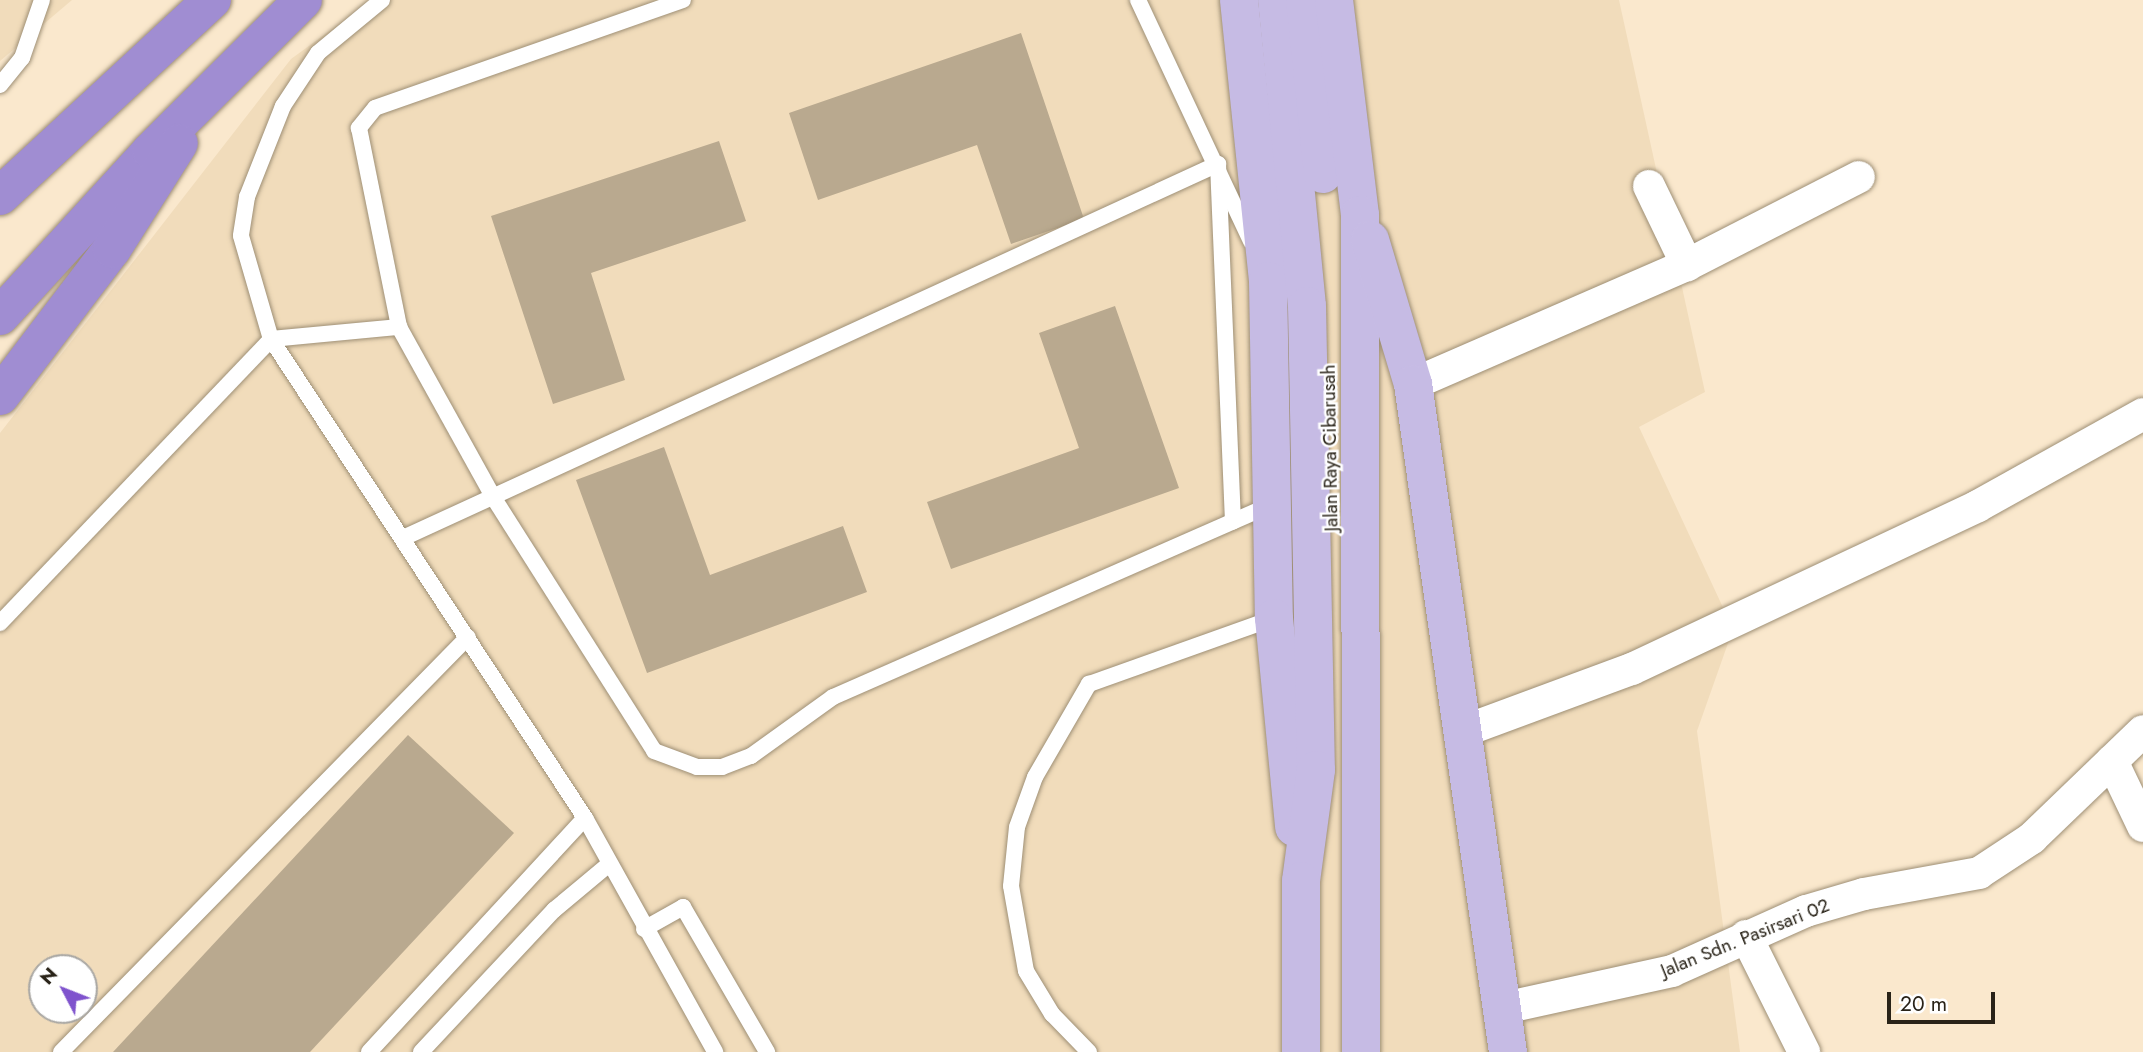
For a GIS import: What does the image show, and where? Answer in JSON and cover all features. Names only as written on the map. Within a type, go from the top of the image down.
[{"type":"highway","points":[[0,196],[212,0]]},
{"type":"highway","points":[[0,316],[204,98],[303,0]]},
{"type":"highway","points":[[0,396],[149,195],[204,98]]},
{"type":"main road","name":"Jalan Raya Cibarusah","points":[[1240,0],[1268,281],[1274,618],[1301,881],[1301,1052]]},
{"type":"main road","name":"Jalan Raya Cibarusah","points":[[1277,0],[1307,306],[1325,767],[1361,894]]},
{"type":"main road","name":"Jalan Raya Cibarusah","points":[[1301,881],[1325,767],[1327,260],[1318,97],[1305,0]]},
{"type":"main road","name":"Jalan Raya Cibarusah","points":[[1334,0],[1360,215],[1361,1052]]},
{"type":"main road","points":[[1360,215],[1413,384],[1504,1008],[1508,1052]]},
{"type":"street","points":[[1413,384],[1687,265],[1859,177]]},
{"type":"street","points":[[1649,186],[1687,265]]},
{"type":"street","points":[[1464,731],[1632,669],[1978,506],[2143,414]]},
{"type":"street","name":"Jalan Sdn. Pasirsari 02","points":[[1504,1008],[1672,971],[1746,936],[1864,894],[1979,873],[2032,838],[2143,731]]},
{"type":"street","points":[[2112,761],[2143,826]]},
{"type":"street","points":[[1746,936],[1804,1052]]},
{"type":"lane","points":[[0,85],[22,58],[42,0]]},
{"type":"lane","points":[[382,0],[318,53],[261,154],[242,236],[271,339],[585,818],[608,865],[715,1052]]},
{"type":"lane","points":[[683,0],[366,115],[359,128],[365,171],[399,327],[495,500],[654,751],[697,767],[722,767],[751,756],[833,697],[1272,504]]},
{"type":"lane","points":[[1138,0],[1218,164],[1268,281]]},
{"type":"lane","points":[[403,538],[495,500],[1218,164]]},
{"type":"lane","points":[[1218,164],[1233,522]]},
{"type":"lane","points":[[0,623],[271,339],[399,327]]},
{"type":"lane","points":[[1089,1052],[1052,1014],[1026,971],[1011,886],[1017,827],[1035,777],[1089,684],[1274,618]]},
{"type":"lane","points":[[61,1052],[468,637]]},
{"type":"lane","points":[[369,1052],[585,818]]},
{"type":"lane","points":[[421,1052],[554,910],[608,865]]},
{"type":"lane","points":[[644,929],[683,907],[767,1052]]},
{"type":"shaded area","points":[[0,0],[72,0],[0,61]]},
{"type":"shaded area","points":[[372,0],[1619,0],[1705,392],[1639,427],[1733,629],[1697,731],[1740,1052],[0,1052],[0,433],[291,59]]},
{"type":"building","points":[[1021,33],[1084,219],[1011,244],[977,145],[818,200],[789,113]]},
{"type":"building","points":[[719,141],[746,221],[591,273],[625,380],[553,404],[491,216]]},
{"type":"building","points":[[1115,306],[1179,488],[951,569],[927,502],[1079,448],[1039,333]]},
{"type":"building","points":[[664,447],[710,575],[843,526],[867,592],[647,673],[576,480]]},
{"type":"building","points":[[408,735],[514,833],[310,1052],[113,1052]]}]
